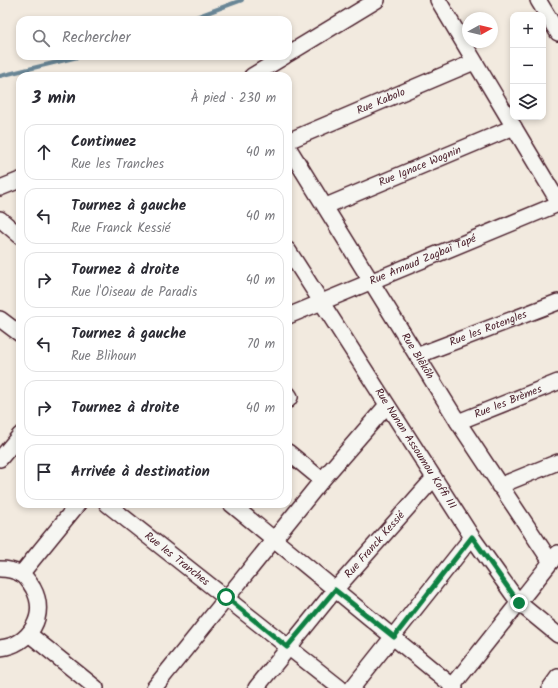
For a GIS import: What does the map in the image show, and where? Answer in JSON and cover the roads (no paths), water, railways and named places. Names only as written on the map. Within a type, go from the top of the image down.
[{"type":"street","points":[[292,52],[377,0]]},
{"type":"street","points":[[438,0],[558,203]]},
{"type":"street","points":[[538,0],[558,32]]},
{"type":"street","points":[[259,72],[278,60]]},
{"type":"street","name":"Rue Kabolo","points":[[292,139],[474,62]]},
{"type":"street","name":"Rue Ignace Wognin","points":[[326,206],[514,127]]},
{"type":"street","name":"Rue Blêkôh","points":[[292,154],[372,280],[458,422],[500,486],[554,558]]},
{"type":"street","points":[[0,188],[16,182]]},
{"type":"street","name":"Rue Arnaud Zagbaï Tapé","points":[[292,314],[558,203]]},
{"type":"street","points":[[0,219],[16,233]]},
{"type":"street","name":"Rue Nanan Assoumou Koffi III","points":[[292,256],[472,537],[519,603],[558,635]]},
{"type":"street","name":"Rue les Rotengles","points":[[418,355],[558,302]]},
{"type":"street","points":[[2,325],[16,332]]},
{"type":"street","name":"Rue les Brèmes","points":[[458,422],[558,382]]},
{"type":"street","points":[[154,688],[226,597],[386,405]]},
{"type":"street","points":[[0,459],[16,440]]},
{"type":"street","points":[[292,455],[322,480]]},
{"type":"street","points":[[500,486],[558,462]]},
{"type":"street","name":"Rue Franck Kessié","points":[[256,688],[287,647],[335,590],[434,478]]},
{"type":"street","points":[[21,574],[75,508]]},
{"type":"street","name":"Rue les Tranches","points":[[112,508],[340,688]]},
{"type":"street","points":[[236,508],[453,687],[554,558]]},
{"type":"street","points":[[352,688],[472,537]]},
{"type":"street","points":[[0,568],[21,574],[31,584],[38,601],[38,618],[29,634],[16,645],[0,648]]},
{"type":"street","points":[[29,634],[96,688]]},
{"type":"street","points":[[550,688],[558,677]]},
{"type":"waterway","points":[[199,16],[242,0]]},
{"type":"waterway","points":[[16,72],[66,60]]},
{"type":"waterway","points":[[0,76],[16,72]]}]
